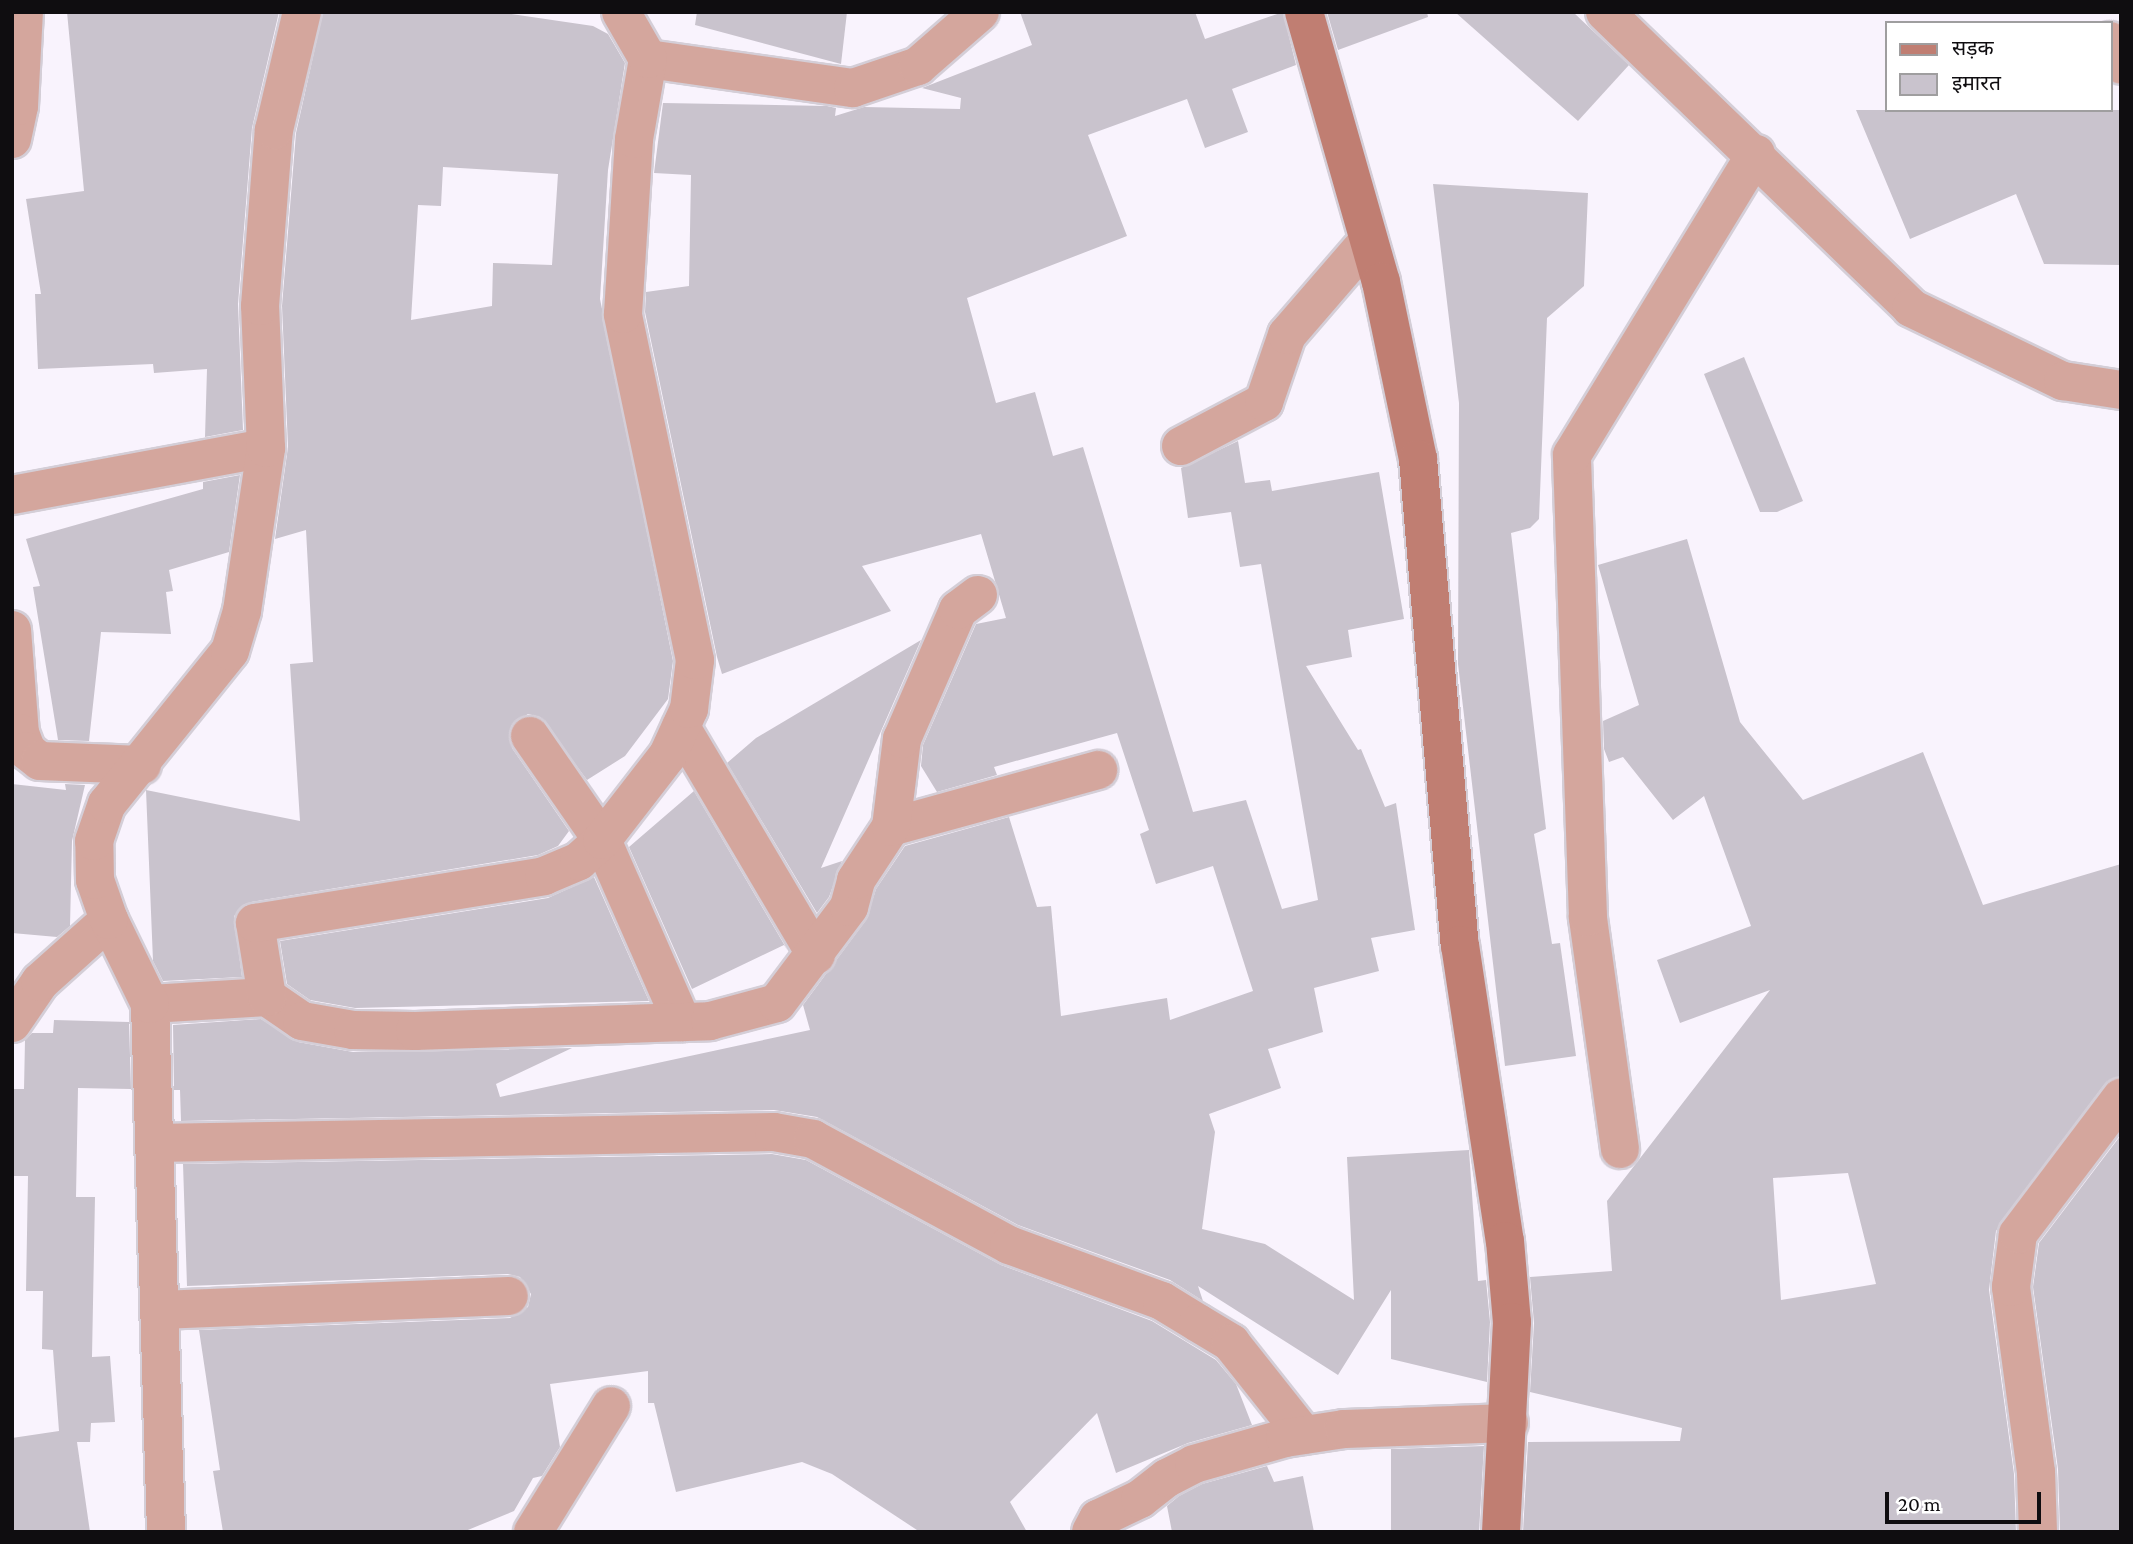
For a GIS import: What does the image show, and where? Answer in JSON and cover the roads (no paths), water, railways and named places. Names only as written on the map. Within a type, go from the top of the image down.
[{"type":"main road","points":[[1304,12],[1369,240],[1418,459],[1460,945],[1505,1241],[1512,1322],[1502,1532]]},
{"type":"street","points":[[12,139],[19,106],[24,12]]},
{"type":"street","points":[[166,1532],[150,1004],[108,920],[95,880],[94,842],[107,804],[142,765],[230,651],[242,611],[266,448],[260,306],[274,130],[302,12]]},
{"type":"street","points":[[267,997],[255,923],[544,876],[579,860],[602,840],[668,755],[689,709],[695,660],[623,314],[634,139],[649,59],[621,12]]},
{"type":"street","points":[[649,59],[853,88],[918,66],[980,12]]},
{"type":"street","points":[[1605,12],[1756,154],[1911,308],[2063,381],[2121,390]]},
{"type":"street","points":[[2112,45],[2121,65]]},
{"type":"street","points":[[1620,1149],[1588,917],[1572,455],[1756,154]]},
{"type":"street","points":[[1181,446],[1264,402],[1287,335],[1369,240]]},
{"type":"street","points":[[12,495],[266,448]]},
{"type":"street","points":[[150,1004],[267,997],[302,1021],[353,1030],[710,1021],[777,1003],[816,955],[849,907],[856,880],[874,847],[891,827],[902,739],[958,610],[978,596]]},
{"type":"street","points":[[12,629],[20,733],[27,751],[40,761],[142,765]]},
{"type":"street","points":[[681,727],[816,955]]},
{"type":"street","points":[[530,736],[602,840],[682,1022]]},
{"type":"street","points":[[891,827],[1098,770]]},
{"type":"street","points":[[12,1023],[40,982],[108,920]]},
{"type":"street","points":[[2038,1532],[2036,1472],[2011,1287],[2018,1234],[2121,1098]]},
{"type":"street","points":[[155,1143],[774,1132],[813,1139],[1009,1245],[1162,1301],[1231,1343],[1304,1435]]},
{"type":"street","points":[[160,1310],[509,1296]]},
{"type":"street","points":[[533,1532],[611,1406]]},
{"type":"street","points":[[1091,1532],[1098,1518],[1140,1499],[1194,1464],[1304,1435],[1344,1429],[1509,1423]]}]
